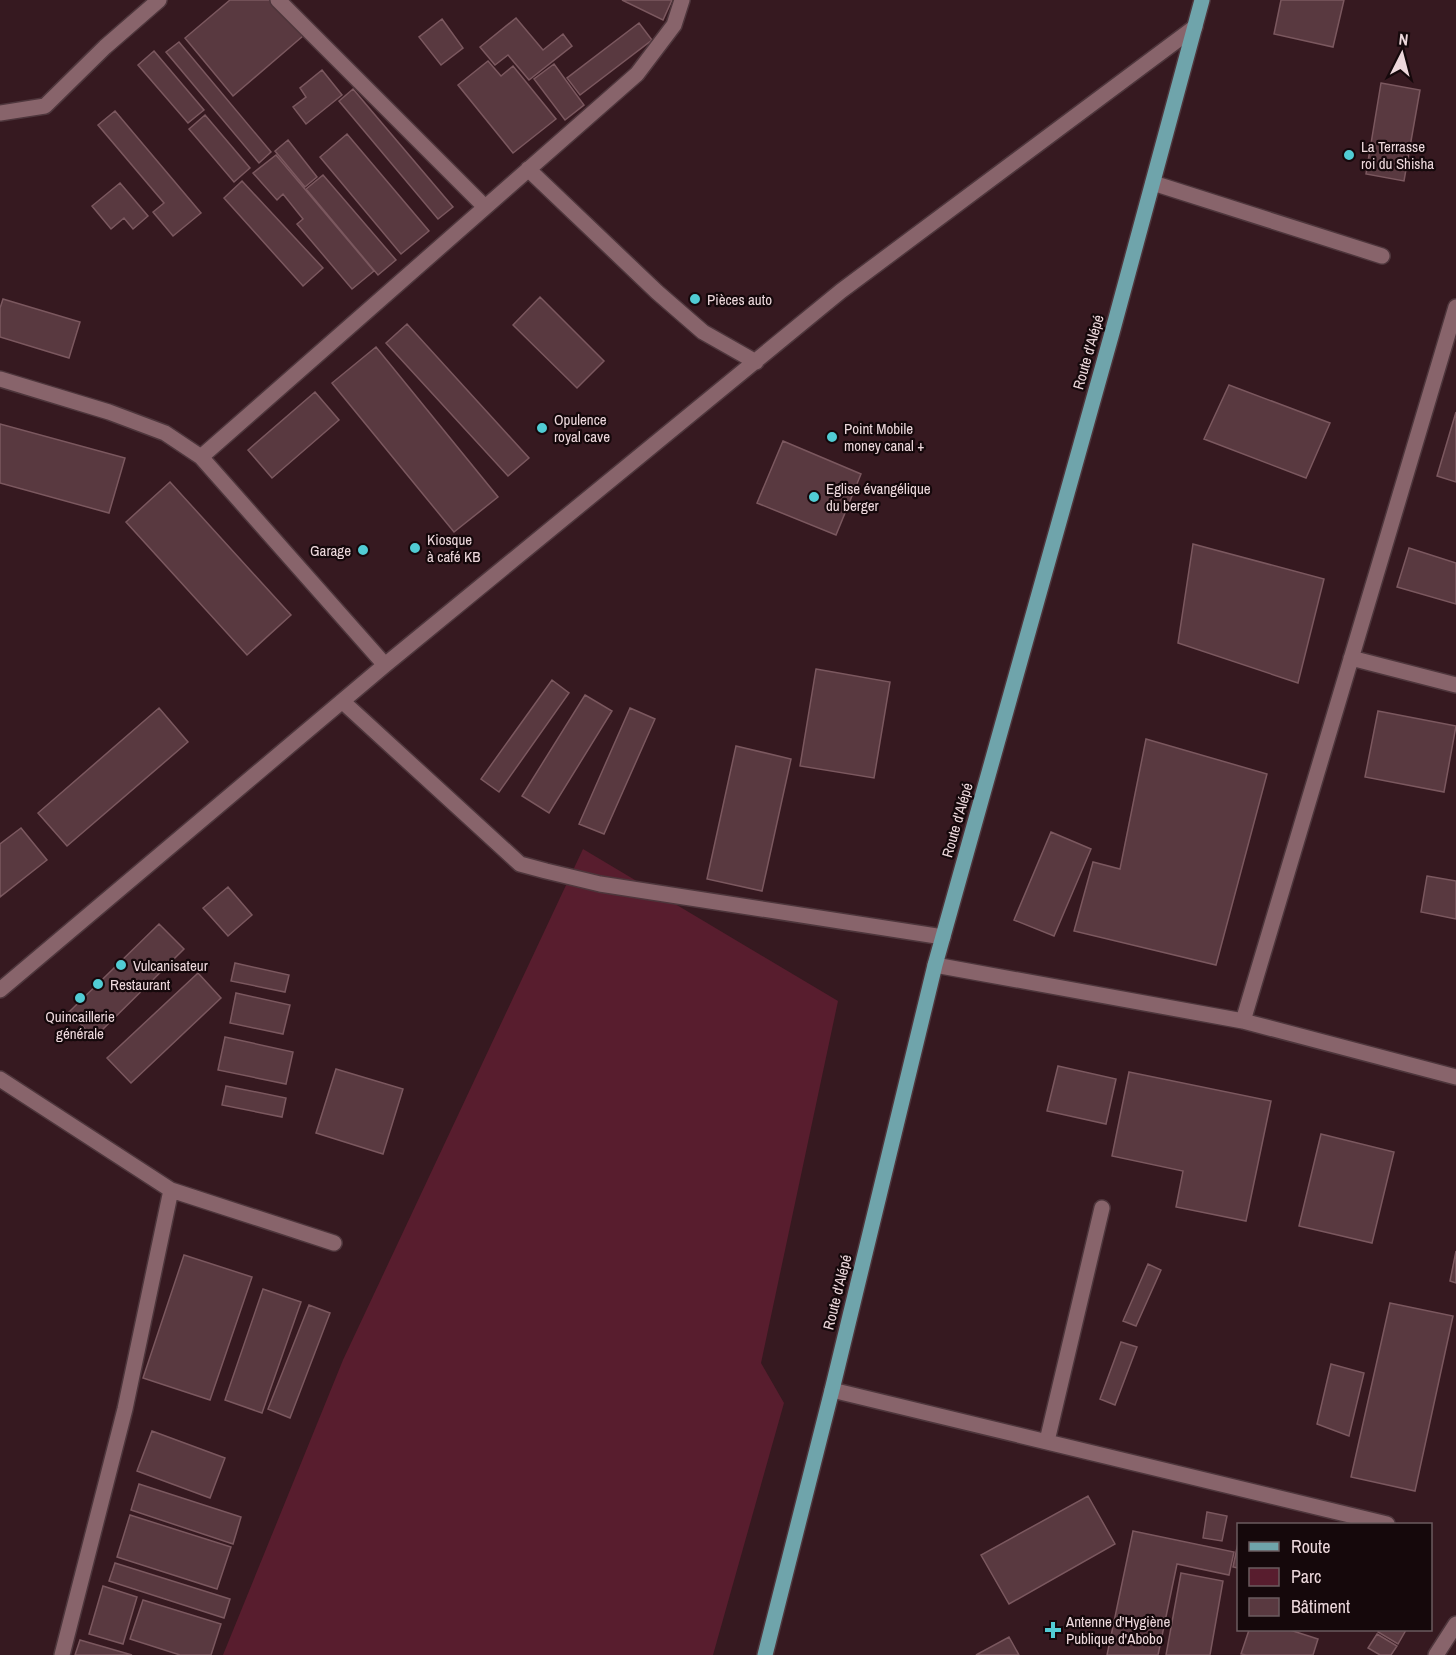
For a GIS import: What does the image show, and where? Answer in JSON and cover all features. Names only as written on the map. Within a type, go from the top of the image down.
[{"type":"main road","name":"Route d'Alépé","points":[[765,1655],[832,1390],[934,965],[1106,356],[1202,0]]},
{"type":"street","points":[[0,113],[45,106],[105,47],[159,0]]},
{"type":"street","points":[[278,0],[485,207]]},
{"type":"street","points":[[201,457],[637,74],[674,25],[682,0]]},
{"type":"street","points":[[0,990],[385,664],[842,291],[1195,27]]},
{"type":"street","points":[[528,169],[657,292],[703,332],[756,362]]},
{"type":"street","points":[[1153,183],[1382,256]]},
{"type":"street","points":[[1243,1021],[1456,307]]},
{"type":"street","points":[[0,379],[109,412],[165,433],[201,457],[385,664]]},
{"type":"street","points":[[1351,658],[1456,685]]},
{"type":"street","points":[[342,701],[520,864],[600,884],[943,937]]},
{"type":"street","points":[[934,965],[1243,1021],[1456,1077]]},
{"type":"street","points":[[0,1079],[171,1191],[334,1243]]},
{"type":"street","points":[[62,1655],[125,1409],[171,1191]]},
{"type":"street","points":[[1047,1441],[1102,1208]]},
{"type":"street","points":[[832,1390],[1383,1523]]},
{"type":"street","points":[[1436,1655],[1456,1624]]},
{"type":"green space","points":[[583,849],[838,1001],[761,1363],[784,1403],[713,1655],[223,1655],[343,1360]]},
{"type":"building","points":[[230,0],[272,0],[303,36],[233,96],[185,38]]},
{"type":"building","points":[[622,0],[672,0],[663,20]]},
{"type":"building","points":[[1281,0],[1344,0],[1333,47],[1274,34]]},
{"type":"building","points":[[516,18],[543,50],[563,34],[572,46],[529,80],[508,55],[495,65],[480,47]]},
{"type":"building","points":[[442,19],[463,48],[441,65],[419,37]]},
{"type":"building","points":[[639,23],[652,40],[580,95],[567,78]]},
{"type":"building","points":[[179,42],[271,152],[259,163],[166,52]]},
{"type":"building","points":[[154,51],[204,110],[188,123],[138,65]]},
{"type":"building","points":[[488,61],[501,76],[513,66],[556,119],[513,153],[458,85]]},
{"type":"building","points":[[554,64],[584,105],[565,120],[534,79]]},
{"type":"building","points":[[322,70],[342,95],[306,124],[293,107],[306,97],[300,88]]},
{"type":"building","points":[[1381,83],[1420,90],[1404,181],[1366,174]]},
{"type":"building","points":[[353,89],[453,207],[438,219],[339,101]]},
{"type":"building","points":[[115,111],[201,213],[173,236],[153,212],[164,203],[98,125]]},
{"type":"building","points":[[205,115],[250,168],[234,182],[189,129]]},
{"type":"building","points":[[347,134],[429,231],[401,254],[320,157]]},
{"type":"building","points":[[288,140],[317,177],[305,187],[275,151]]},
{"type":"building","points":[[276,155],[374,271],[352,289],[297,224],[303,219],[283,194],[277,200],[253,173]]},
{"type":"building","points":[[323,175],[396,260],[378,275],[306,189]]},
{"type":"building","points":[[242,181],[323,268],[303,286],[224,198]]},
{"type":"building","points":[[120,183],[148,216],[133,229],[124,218],[111,229],[92,206]]},
{"type":"building","points":[[540,297],[604,361],[577,388],[513,325]]},
{"type":"building","points":[[3,299],[80,322],[69,358],[0,337],[0,308]]},
{"type":"building","points":[[407,324],[529,458],[508,476],[386,343]]},
{"type":"building","points":[[376,347],[498,497],[454,532],[332,383]]},
{"type":"building","points":[[1229,385],[1330,423],[1306,478],[1204,439]]},
{"type":"building","points":[[315,392],[339,420],[272,478],[248,450]]},
{"type":"building","points":[[1456,412],[1456,482],[1437,476]]},
{"type":"building","points":[[0,424],[125,458],[109,513],[0,483]]},
{"type":"building","points":[[783,441],[861,474],[836,535],[757,503]]},
{"type":"building","points":[[170,482],[291,615],[247,655],[126,522]]},
{"type":"building","points":[[1193,544],[1324,579],[1298,683],[1178,643]]},
{"type":"building","points":[[1409,548],[1456,563],[1456,604],[1397,587]]},
{"type":"building","points":[[816,669],[890,682],[874,778],[800,766]]},
{"type":"building","points":[[552,680],[569,693],[499,792],[481,779]]},
{"type":"building","points":[[585,695],[612,711],[549,813],[522,796]]},
{"type":"building","points":[[159,708],[188,742],[67,846],[38,813]]},
{"type":"building","points":[[630,708],[655,719],[604,834],[579,824]]},
{"type":"building","points":[[1378,711],[1456,726],[1444,792],[1365,777]]},
{"type":"building","points":[[1146,739],[1267,774],[1216,965],[1074,931],[1093,862],[1120,869]]},
{"type":"building","points":[[736,746],[791,759],[762,891],[707,879]]},
{"type":"building","points":[[21,828],[47,860],[0,897],[0,844]]},
{"type":"building","points":[[1051,832],[1091,849],[1054,936],[1014,920]]},
{"type":"building","points":[[1427,876],[1456,881],[1456,919],[1421,912]]},
{"type":"building","points":[[228,887],[252,915],[228,936],[203,908]]},
{"type":"building","points":[[159,924],[184,949],[94,1038],[69,1012]]},
{"type":"building","points":[[235,963],[289,975],[285,992],[231,981]]},
{"type":"building","points":[[198,973],[221,998],[131,1083],[107,1058]]},
{"type":"building","points":[[236,993],[290,1005],[283,1034],[230,1023]]},
{"type":"building","points":[[225,1037],[293,1052],[286,1084],[218,1070]]},
{"type":"building","points":[[1058,1066],[1116,1079],[1106,1124],[1047,1111]]},
{"type":"building","points":[[336,1069],[403,1089],[383,1154],[316,1133]]},
{"type":"building","points":[[1129,1072],[1271,1101],[1246,1221],[1176,1207],[1183,1171],[1112,1156]]},
{"type":"building","points":[[226,1086],[286,1098],[282,1117],[222,1105]]},
{"type":"building","points":[[1321,1134],[1394,1152],[1372,1243],[1299,1226]]},
{"type":"building","points":[[1456,1251],[1456,1283],[1450,1281]]},
{"type":"building","points":[[184,1255],[252,1277],[210,1400],[143,1378]]},
{"type":"building","points":[[1148,1264],[1161,1270],[1136,1326],[1123,1321]]},
{"type":"building","points":[[263,1289],[301,1302],[262,1413],[225,1400]]},
{"type":"building","points":[[1390,1303],[1453,1316],[1415,1491],[1351,1477]]},
{"type":"building","points":[[309,1305],[330,1313],[290,1418],[268,1409]]},
{"type":"building","points":[[1121,1342],[1137,1347],[1115,1405],[1100,1399]]},
{"type":"building","points":[[1331,1364],[1364,1373],[1349,1436],[1317,1424]]},
{"type":"building","points":[[152,1431],[225,1458],[210,1498],[137,1471]]},
{"type":"building","points":[[139,1484],[241,1517],[233,1544],[131,1510]]},
{"type":"building","points":[[1088,1496],[1115,1544],[1009,1604],[981,1555]]},
{"type":"building","points":[[1207,1512],[1227,1516],[1222,1541],[1203,1538]]},
{"type":"building","points":[[130,1515],[231,1547],[217,1589],[117,1557]]},
{"type":"building","points":[[1133,1531],[1234,1552],[1229,1575],[1177,1564],[1158,1655],[1107,1655]]},
{"type":"building","points":[[1237,1548],[1237,1568],[1233,1567]]},
{"type":"building","points":[[115,1563],[230,1599],[224,1618],[109,1581]]},
{"type":"building","points":[[1181,1573],[1223,1581],[1210,1655],[1166,1655]]},
{"type":"building","points":[[103,1586],[137,1597],[123,1644],[89,1634]]},
{"type":"building","points":[[143,1600],[221,1624],[211,1655],[180,1655],[130,1639]]},
{"type":"building","points":[[1249,1631],[1293,1631],[1318,1639],[1313,1655],[1241,1654]]},
{"type":"building","points":[[1378,1631],[1405,1631],[1398,1644]]},
{"type":"building","points":[[1377,1634],[1397,1646],[1391,1655],[1380,1655],[1368,1648]]},
{"type":"building","points":[[1009,1637],[1019,1655],[976,1655]]},
{"type":"building","points":[[80,1640],[132,1655],[75,1655]]},
{"type":"place","name":"La Terrasse roi du Shisha","points":[[1349,155]]},
{"type":"place","name":"Pièces auto","points":[[695,299]]},
{"type":"place","name":"Opulence royal cave","points":[[542,428]]},
{"type":"place","name":"Point Mobile money canal +","points":[[832,437]]},
{"type":"place","name":"Eglise évangélique du berger","points":[[814,497]]},
{"type":"place","name":"Kiosque à café KB","points":[[415,548]]},
{"type":"place","name":"Garage","points":[[363,550]]},
{"type":"place","name":"Vulcanisateur","points":[[121,965]]},
{"type":"place","name":"Restaurant","points":[[98,984]]},
{"type":"place","name":"Quincaillerie générale","points":[[80,998]]},
{"type":"place","name":"Antenne d'Hygiène Publique d'Abobo","points":[[1053,1630]]}]
